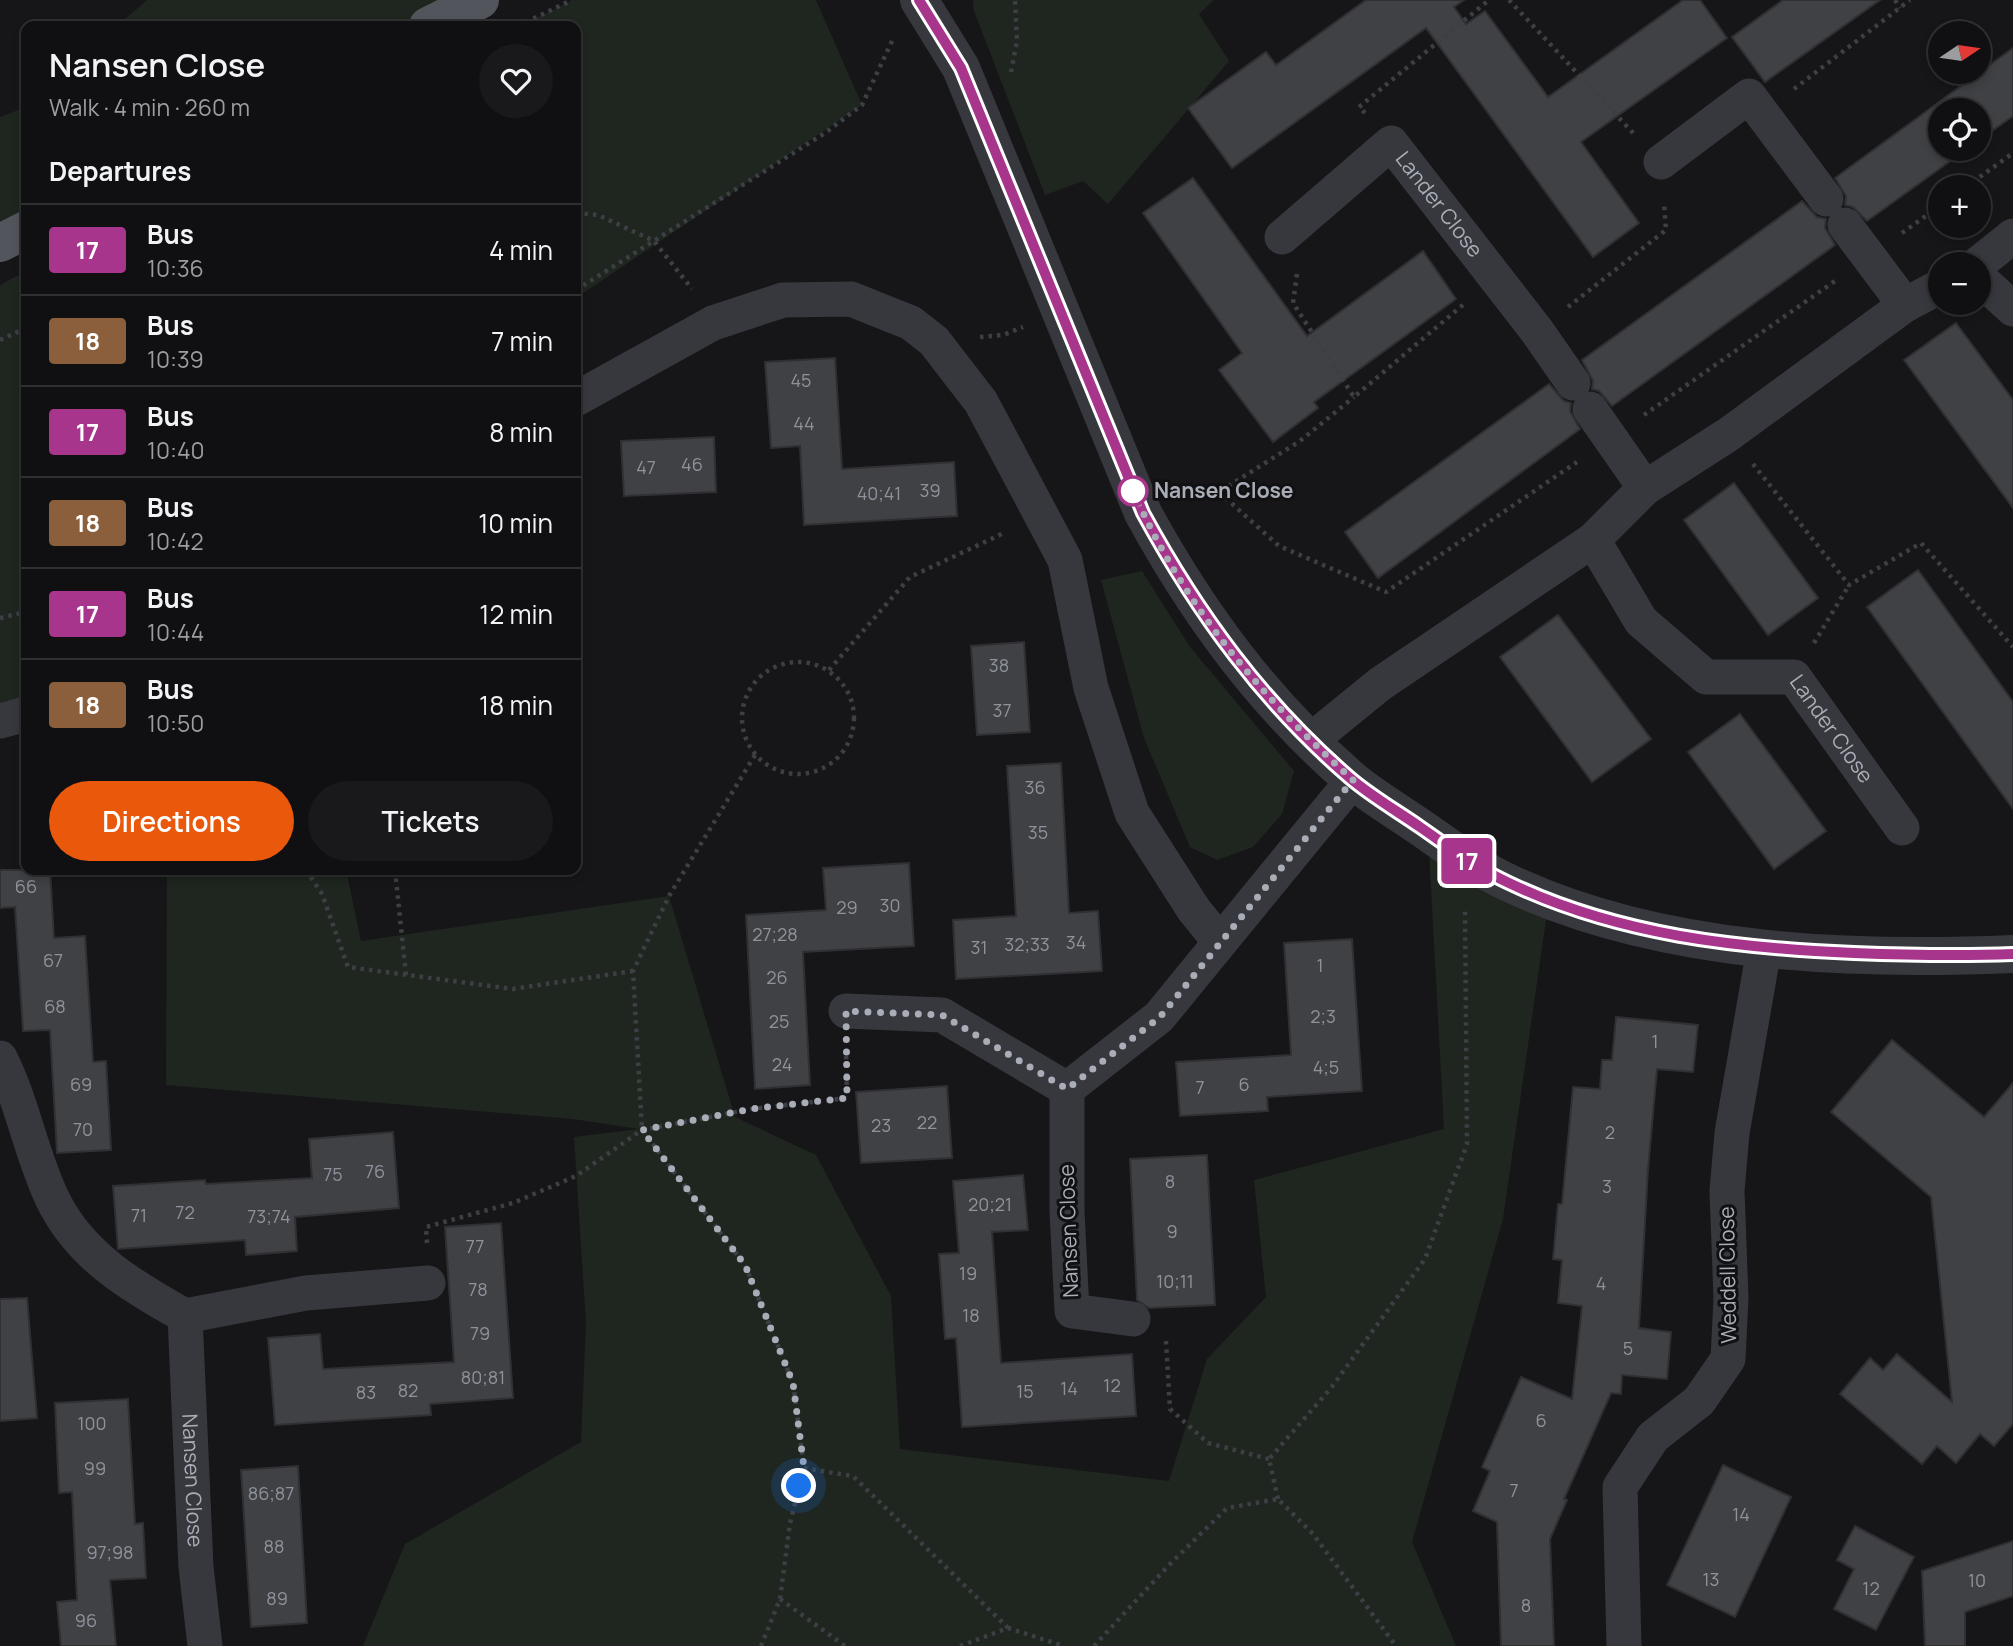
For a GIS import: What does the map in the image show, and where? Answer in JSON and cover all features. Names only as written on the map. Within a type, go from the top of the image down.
[{"type":"main road","points":[[438,21],[480,0]]},
{"type":"main road","points":[[0,243],[21,232]]},
{"type":"street","points":[[951,0],[961,68],[1143,513],[1175,571],[1213,629],[1253,681],[1310,741],[1353,780],[1469,862],[1510,884],[1641,929],[1707,942],[1764,949],[1954,956],[2013,954]]},
{"type":"street","points":[[908,15],[961,68]]},
{"type":"street","points":[[1661,162],[1749,96],[1905,305]]},
{"type":"street","name":"Lander Close","points":[[1282,237],[1391,143],[1528,321],[1645,488]]},
{"type":"street","points":[[1991,254],[2013,236]]},
{"type":"street","points":[[1991,289],[2013,309]]},
{"type":"street","points":[[1310,741],[1380,684],[1593,540],[1645,488],[1729,434],[1905,305],[1928,293]]},
{"type":"street","points":[[581,396],[713,323],[783,300],[851,299],[911,323],[934,341],[981,402],[1065,560],[1091,688],[1132,813],[1194,910],[1220,942]]},
{"type":"street","name":"Lander Close","points":[[1593,540],[1641,621],[1706,677],[1794,677],[1902,828]]},
{"type":"street","points":[[0,721],[21,715]]},
{"type":"street","points":[[846,1011],[942,1015],[1067,1089],[1160,1017],[1353,780]]},
{"type":"street","name":"Weddell Close","points":[[1624,1646],[1620,1487],[1653,1437],[1699,1401],[1728,1359],[1731,1298],[1727,1191],[1732,1133],[1764,949]]},
{"type":"street","points":[[0,1058],[54,1201],[79,1239],[126,1283],[185,1316],[306,1293],[428,1283]]},
{"type":"street","name":"Nansen Close","points":[[1067,1089],[1067,1211],[1072,1311],[1133,1319]]},
{"type":"street","name":"Nansen Close","points":[[185,1316],[196,1567],[205,1646]]},
{"type":"path","points":[[528,21],[572,0]]},
{"type":"path","points":[[1015,0],[1017,41]]},
{"type":"path","points":[[1391,143],[1359,107],[1489,0]]},
{"type":"path","points":[[1196,492],[1219,492],[1300,441],[1462,304],[1528,321],[1666,230],[1661,162],[1509,0]]},
{"type":"path","points":[[1895,0],[1900,8]]},
{"type":"path","points":[[1763,113],[1910,0]]},
{"type":"path","points":[[581,287],[825,133],[862,105],[908,15]]},
{"type":"path","points":[[1983,175],[2013,153]]},
{"type":"path","points":[[581,213],[598,215],[654,241],[681,273],[713,323]]},
{"type":"path","points":[[1219,492],[1279,546],[1385,592],[1611,439],[1928,214]]},
{"type":"path","points":[[1282,237],[1298,269],[1293,303],[1354,397]]},
{"type":"path","points":[[0,340],[21,330]]},
{"type":"path","points":[[1729,434],[1849,585]]},
{"type":"path","points":[[829,670],[910,577],[1043,515]]},
{"type":"path","points":[[1794,677],[1849,585],[1920,543],[2013,647]]},
{"type":"path","points":[[0,618],[21,613]]},
{"type":"path","points":[[794,661],[812,663],[829,670],[842,682],[851,699],[855,718],[852,738],[842,755],[817,771],[789,774],[770,768],[755,755],[741,723],[749,688],[762,674],[776,666],[794,661]]},
{"type":"path","points":[[755,755],[668,896],[632,971],[642,1130],[745,1265],[793,1383],[804,1468],[790,1523],[780,1599],[761,1646]]},
{"type":"path","points":[[309,875],[322,894],[348,967],[513,989],[632,971]]},
{"type":"path","points":[[396,875],[406,975]]},
{"type":"path","points":[[1269,1460],[1331,1388],[1425,1259],[1466,1144],[1465,909]]},
{"type":"path","points":[[428,1283],[426,1227],[513,1203],[576,1176],[642,1130],[751,1109],[847,1098],[846,1011]]},
{"type":"path","points":[[1133,1319],[1166,1324],[1170,1409],[1208,1443],[1269,1460]]},
{"type":"path","points":[[1269,1460],[1278,1499],[1313,1534],[1396,1646]]},
{"type":"path","points":[[804,1468],[853,1476],[1008,1628],[1063,1646]]},
{"type":"path","points":[[1094,1646],[1170,1564],[1227,1508],[1278,1499]]},
{"type":"path","points":[[780,1599],[845,1646]]},
{"type":"path","points":[[960,1646],[1008,1628]]},
{"type":"shaded area","points":[[147,0],[480,0],[438,21],[123,21]]},
{"type":"shaded area","points":[[573,0],[816,0],[862,105],[581,295],[581,21],[530,21]]},
{"type":"shaded area","points":[[973,0],[1214,0],[1199,14],[1229,61],[1108,204],[1083,181],[1045,195],[974,11]]},
{"type":"shaded area","points":[[21,109],[21,232],[0,243],[0,117]]},
{"type":"shaded area","points":[[21,274],[21,715],[0,721],[0,285]]},
{"type":"shaded area","points":[[1142,571],[1190,647],[1294,771],[1282,814],[1253,847],[1217,860],[1190,847],[1144,738],[1101,580]]},
{"type":"shaded area","points":[[1428,832],[1550,892],[1503,1219],[1412,1542],[1456,1646],[363,1646],[405,1544],[581,1442],[586,1323],[574,1137],[639,1129],[573,1119],[166,1085],[167,875],[347,875],[361,941],[669,896],[735,1117],[816,1155],[891,1296],[900,1449],[1169,1481],[1207,1359],[1266,1297],[1254,1180],[1444,1129]]},
{"type":"building","points":[[1366,0],[1464,0],[1454,7],[1466,24],[1485,11],[1548,97],[1683,0],[1700,0],[1727,38],[1581,142],[1639,223],[1593,257],[1426,28],[1232,168],[1188,108],[1266,52],[1276,65]]},
{"type":"building","points":[[1783,0],[1880,0],[1765,82],[1732,37]]},
{"type":"building","points":[[2013,48],[2013,116],[1991,132],[1991,98],[1945,98],[1964,84],[1992,84],[1992,63]]},
{"type":"building","points":[[1928,110],[1928,161],[1950,161],[1867,221],[1853,207],[1845,205],[1846,196],[1835,178]]},
{"type":"building","points":[[1193,178],[1307,336],[1423,251],[1456,299],[1314,402],[1318,408],[1273,442],[1219,370],[1242,353],[1143,213]]},
{"type":"building","points":[[1802,201],[1817,217],[1826,219],[1825,228],[1835,245],[1612,406],[1599,391],[1592,389],[1593,381],[1582,360]]},
{"type":"building","points":[[1956,323],[2013,400],[2013,508],[1904,360]]},
{"type":"building","points":[[835,358],[842,469],[954,462],[957,516],[804,525],[800,446],[771,448],[765,362]]},
{"type":"building","points":[[1549,384],[1564,401],[1571,403],[1570,411],[1580,429],[1378,578],[1345,532]]},
{"type":"building","points":[[714,437],[716,492],[624,496],[621,441]]},
{"type":"building","points":[[1734,483],[1818,598],[1768,635],[1684,520]]},
{"type":"building","points":[[1918,570],[2013,702],[2013,809],[1867,607]]},
{"type":"building","points":[[1558,615],[1651,739],[1592,782],[1500,657]]},
{"type":"building","points":[[1024,642],[1030,732],[977,735],[971,646]]},
{"type":"building","points":[[1740,714],[1826,831],[1774,869],[1688,752]]},
{"type":"building","points":[[1061,763],[1069,913],[1098,911],[1102,971],[956,979],[953,920],[1016,916],[1007,766]]},
{"type":"building","points":[[909,863],[914,946],[803,952],[810,1085],[755,1089],[746,915],[826,910],[823,868]]},
{"type":"building","points":[[0,870],[21,870],[21,875],[50,875],[54,938],[85,936],[93,1062],[106,1061],[111,1150],[57,1153],[50,1030],[23,1031],[15,907],[0,908]]},
{"type":"building","points":[[1352,939],[1362,1091],[1267,1097],[1268,1111],[1180,1116],[1176,1062],[1291,1055],[1284,943]]},
{"type":"building","points":[[1616,1017],[1698,1025],[1693,1072],[1657,1069],[1648,1169],[1639,1328],[1671,1332],[1667,1379],[1622,1375],[1621,1394],[1611,1393],[1564,1499],[1567,1500],[1550,1539],[1554,1646],[1501,1646],[1497,1522],[1473,1511],[1490,1471],[1482,1467],[1521,1377],[1572,1399],[1582,1306],[1558,1303],[1562,1260],[1553,1259],[1558,1204],[1562,1204],[1573,1087],[1600,1089],[1602,1060],[1612,1060]]},
{"type":"building","points":[[1892,1040],[1984,1117],[2013,1083],[2013,1424],[1994,1446],[1980,1434],[1956,1463],[1937,1446],[1922,1464],[1840,1394],[1870,1358],[1883,1370],[1897,1354],[1952,1402],[1931,1197],[1831,1112]]},
{"type":"building","points":[[947,1086],[952,1158],[861,1163],[856,1092]]},
{"type":"building","points":[[393,1132],[399,1208],[295,1217],[297,1251],[246,1255],[245,1240],[118,1249],[113,1186],[205,1180],[206,1184],[312,1178],[309,1139]]},
{"type":"building","points":[[1207,1155],[1215,1305],[1149,1308],[1137,1300],[1130,1159]]},
{"type":"building","points":[[1023,1175],[1028,1230],[992,1232],[1001,1363],[1132,1354],[1136,1416],[962,1427],[956,1338],[945,1339],[939,1254],[959,1253],[953,1181]]},
{"type":"building","points":[[501,1223],[513,1398],[430,1404],[431,1415],[275,1425],[268,1338],[320,1334],[323,1369],[454,1362],[445,1227]]},
{"type":"building","points":[[27,1298],[37,1418],[0,1421],[0,1299]]},
{"type":"building","points":[[128,1399],[135,1524],[143,1523],[146,1578],[110,1580],[116,1646],[61,1646],[57,1602],[77,1600],[72,1492],[59,1493],[55,1403]]},
{"type":"building","points":[[1723,1465],[1791,1497],[1735,1617],[1667,1585]]},
{"type":"building","points":[[298,1466],[307,1623],[251,1627],[241,1470]]},
{"type":"building","points":[[1855,1526],[1914,1557],[1876,1630],[1834,1609],[1854,1569],[1837,1560]]},
{"type":"building","points":[[2013,1541],[2013,1596],[1965,1612],[1965,1646],[1925,1646],[1922,1571]]},
{"type":"bus line","name":"17","points":[[919,0],[961,68],[1143,513],[1175,571],[1245,672],[1278,710],[1353,780],[1469,862],[1510,884],[1572,908],[1641,929],[1707,942],[1764,949],[1954,956],[2013,954]]},
{"type":"place","name":"Nansen Close","points":[[1133,491]]},
{"type":"route","points":[[799,1486],[804,1468],[793,1383],[745,1265],[642,1130],[751,1109],[847,1098],[846,1011],[942,1015],[1067,1089],[1160,1017],[1353,780],[1278,710],[1245,672],[1175,571],[1132,488],[1133,491]]}]
